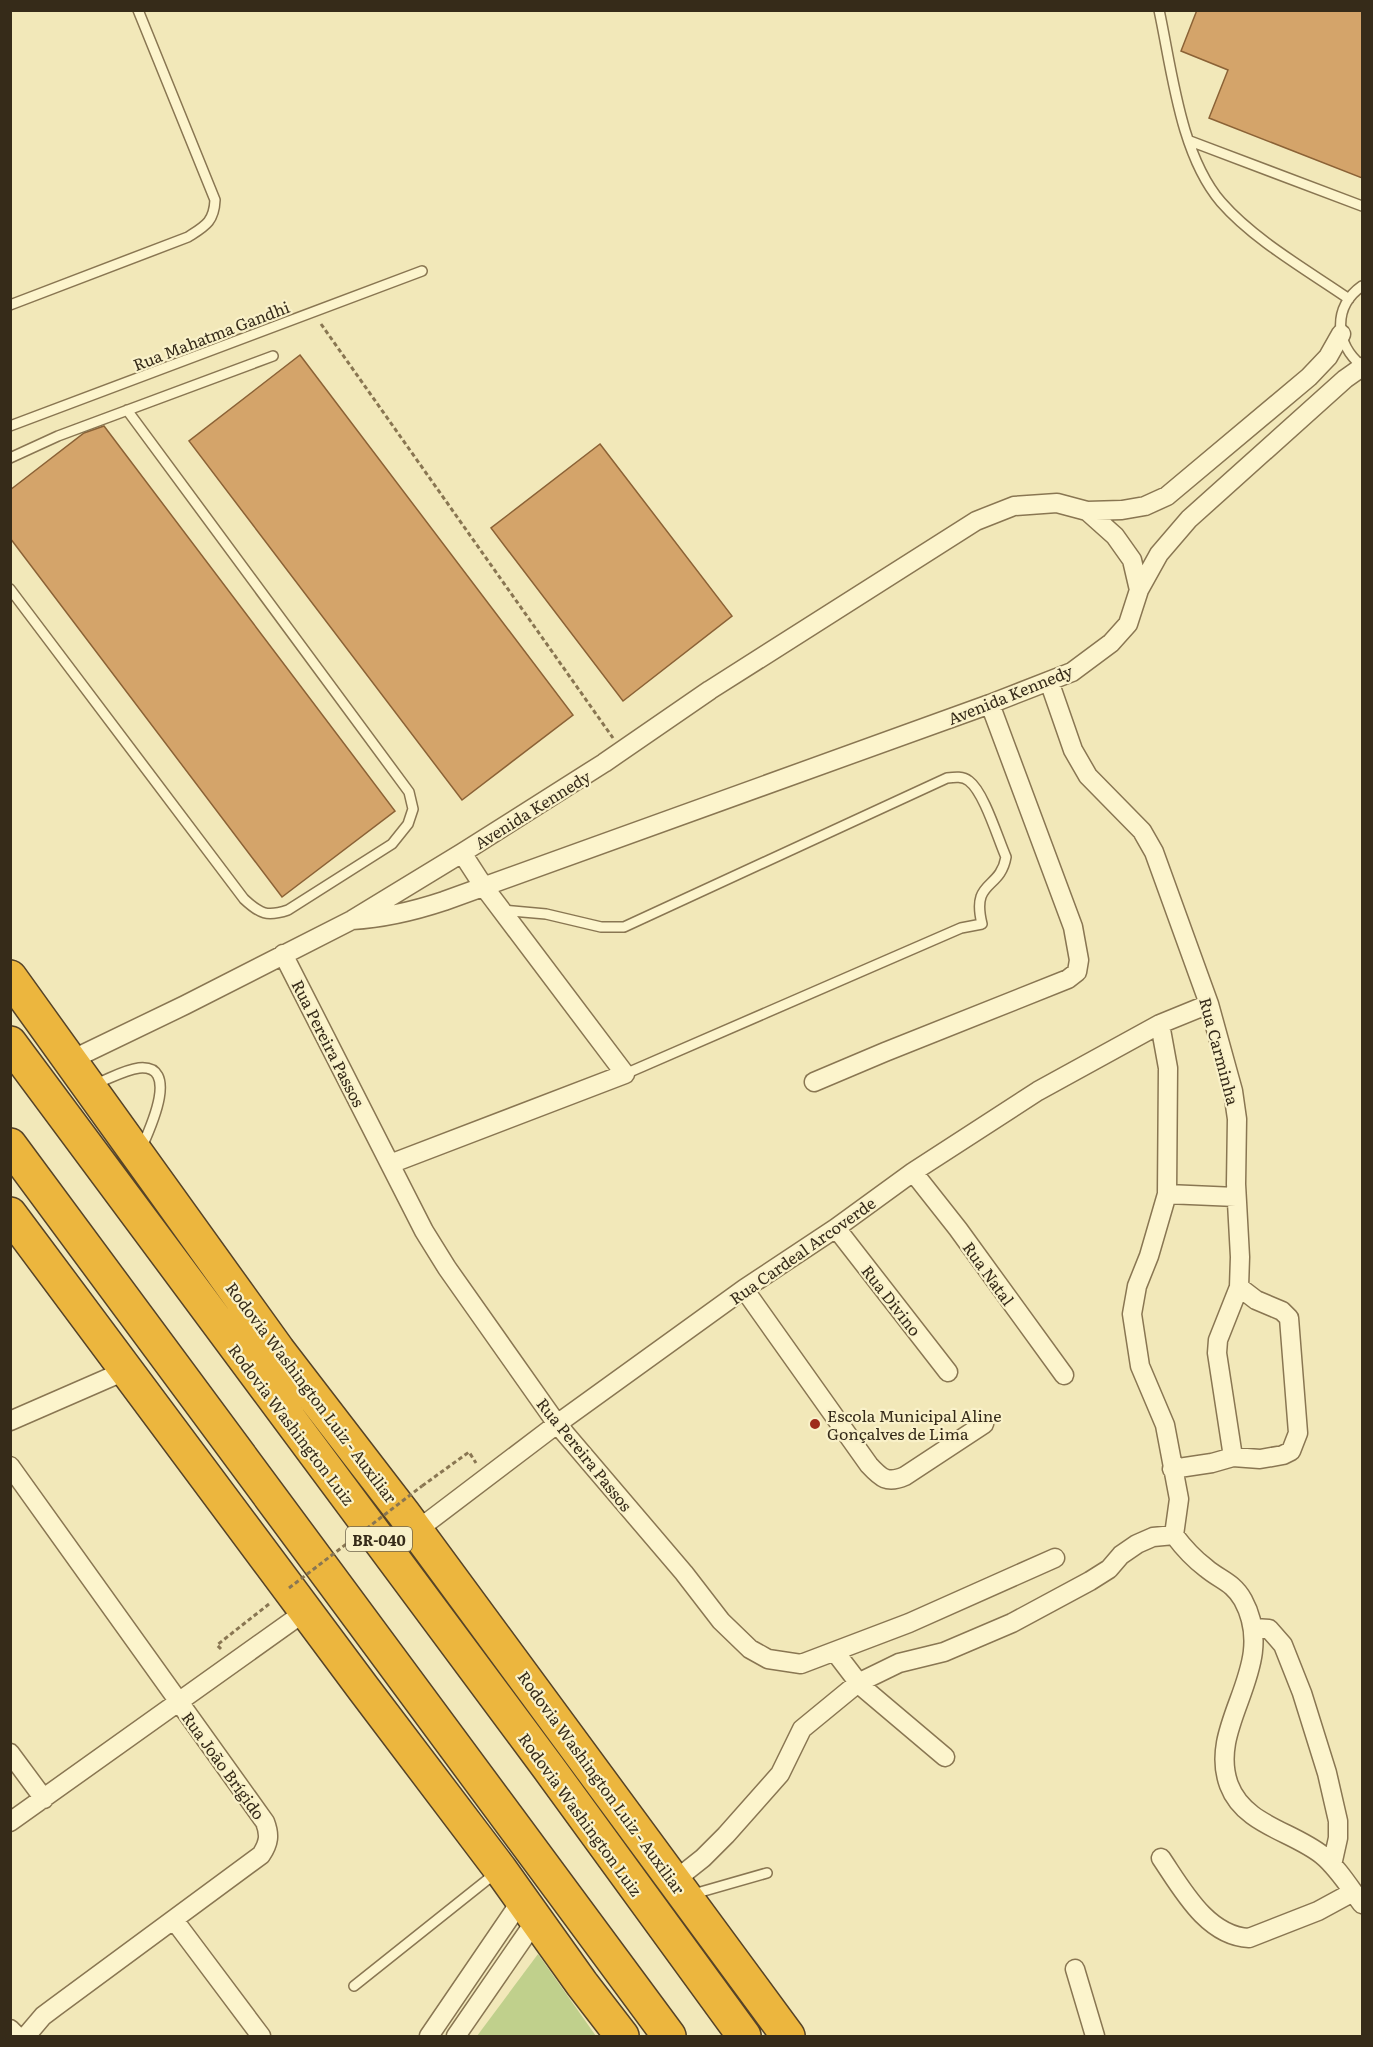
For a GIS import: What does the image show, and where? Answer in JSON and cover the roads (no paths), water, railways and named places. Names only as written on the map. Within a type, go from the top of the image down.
[{"type":"highway","name":"Rodovia Washington Luiz - Auxiliar","points":[[10,977],[278,1350],[416,1532],[788,2037]]},
{"type":"highway","name":"Rodovia Washington Luiz","points":[[10,1043],[375,1534],[744,2037]]},
{"type":"highway","points":[[10,1145],[669,2037]]},
{"type":"highway","points":[[10,1214],[500,1869],[622,2037]]},
{"type":"highway","points":[[278,1350],[375,1534]]},
{"type":"street","points":[[1087,511],[1122,510],[1145,506],[1167,496],[1308,377],[1328,357],[1341,334]]},
{"type":"street","points":[[1139,590],[1159,554],[1189,519],[1362,366]]},
{"type":"street","name":"Avenida Kennedy","points":[[71,1060],[352,920],[462,854],[622,751],[710,690],[976,521],[1014,506],[1057,503],[1087,511],[1115,536],[1132,560],[1139,590],[1128,624],[1111,643],[1072,672],[990,704],[484,887],[399,914],[352,920]]},
{"type":"street","name":"Rua Carminha","points":[[1049,681],[1073,750],[1088,776],[1142,831],[1154,852],[1209,1004],[1233,1092],[1237,1119],[1236,1197],[1240,1257],[1239,1287],[1218,1340],[1217,1353],[1233,1457]]},
{"type":"street","points":[[814,1082],[1068,979],[1077,972],[1079,960],[1072,927],[990,704]]},
{"type":"street","points":[[390,1164],[625,1074],[484,887],[462,854]]},
{"type":"street","name":"Rua Pereira Passos","points":[[284,954],[424,1231],[447,1268],[557,1424],[677,1564],[721,1621],[750,1649],[768,1659],[801,1665],[909,1623],[1055,1558]]},
{"type":"street","name":"Rua Cardeal Arcoverde","points":[[416,1532],[557,1424],[744,1289],[836,1228],[913,1172],[1038,1091],[1160,1024],[1209,1004]]},
{"type":"street","points":[[1160,1024],[1168,1068],[1167,1194],[1149,1256],[1137,1286],[1132,1314],[1140,1366],[1165,1425],[1179,1499],[1174,1535]]},
{"type":"street","name":"Rua Natal","points":[[913,1172],[958,1229],[1064,1375]]},
{"type":"street","points":[[1167,1194],[1236,1197]]},
{"type":"street","name":"Rua Divino","points":[[836,1228],[948,1372]]},
{"type":"street","points":[[1172,1469],[1212,1463],[1233,1457],[1260,1460],[1291,1451],[1295,1443],[1298,1433],[1289,1318],[1282,1311],[1256,1300],[1239,1287]]},
{"type":"street","points":[[744,1289],[862,1455],[879,1475],[888,1480],[896,1480],[905,1476],[984,1424]]},
{"type":"street","points":[[10,1421],[127,1370]]},
{"type":"street","name":"Rua João Brígido","points":[[10,1466],[265,1822],[269,1833],[267,1846],[261,1855],[43,2016],[26,2037]]},
{"type":"street","points":[[1161,1858],[1188,1898],[1218,1928],[1239,1937],[1249,1938],[1358,1898],[1322,1855],[1249,1814],[1239,1804],[1229,1785],[1225,1760],[1227,1742],[1252,1665],[1254,1623],[1242,1598],[1226,1580],[1207,1569],[1174,1535]]},
{"type":"street","points":[[680,1889],[703,1858],[780,1774],[802,1729],[858,1683],[899,1663],[944,1652],[1012,1623],[1109,1569],[1121,1555],[1137,1544],[1153,1537],[1174,1535]]},
{"type":"street","points":[[10,1822],[179,1703],[297,1600]]},
{"type":"street","points":[[1254,1628],[1269,1629],[1283,1645],[1302,1693],[1327,1773],[1338,1821],[1338,1838],[1332,1865]]},
{"type":"street","points":[[835,1652],[858,1683],[945,1757]]},
{"type":"street","points":[[10,1753],[44,1799]]},
{"type":"street","points":[[429,2037],[529,1910]]},
{"type":"street","points":[[456,2037],[529,1910]]},
{"type":"street","points":[[174,1920],[261,2037]]},
{"type":"street","points":[[1075,1969],[1095,2037]]},
{"type":"street","points":[[10,2029],[17,2037]]},
{"type":"lane","points":[[10,305],[188,237],[205,226],[214,215],[215,201],[138,10]]},
{"type":"lane","points":[[1160,10],[1183,119],[1198,166],[1220,200],[1245,226],[1349,299]]},
{"type":"lane","points":[[1190,141],[1362,206]]},
{"type":"lane","name":"Rua Mahatma Gandhi","points":[[10,426],[422,271]]},
{"type":"lane","points":[[1362,286],[1349,299],[1341,316],[1341,334],[1345,347],[1362,366]]},
{"type":"lane","points":[[10,458],[58,436],[273,356]]},
{"type":"lane","points":[[10,589],[244,899],[255,909],[266,914],[288,910],[392,844],[408,824],[413,809],[409,792],[127,410]]},
{"type":"lane","points":[[501,909],[546,914],[601,927],[624,927],[947,778],[960,777],[969,781],[979,791],[1006,857],[1000,873],[978,901],[982,924],[961,928],[625,1074]]},
{"type":"lane","points":[[90,1086],[133,1069],[150,1069],[157,1074],[161,1089],[150,1127],[138,1156]]},
{"type":"lane","points":[[354,1986],[500,1869]]},
{"type":"lane","points":[[680,1889],[767,1873]]},
{"type":"place","name":"Escola Municipal Aline Gonçalves de Lima","points":[[815,1424]]}]
